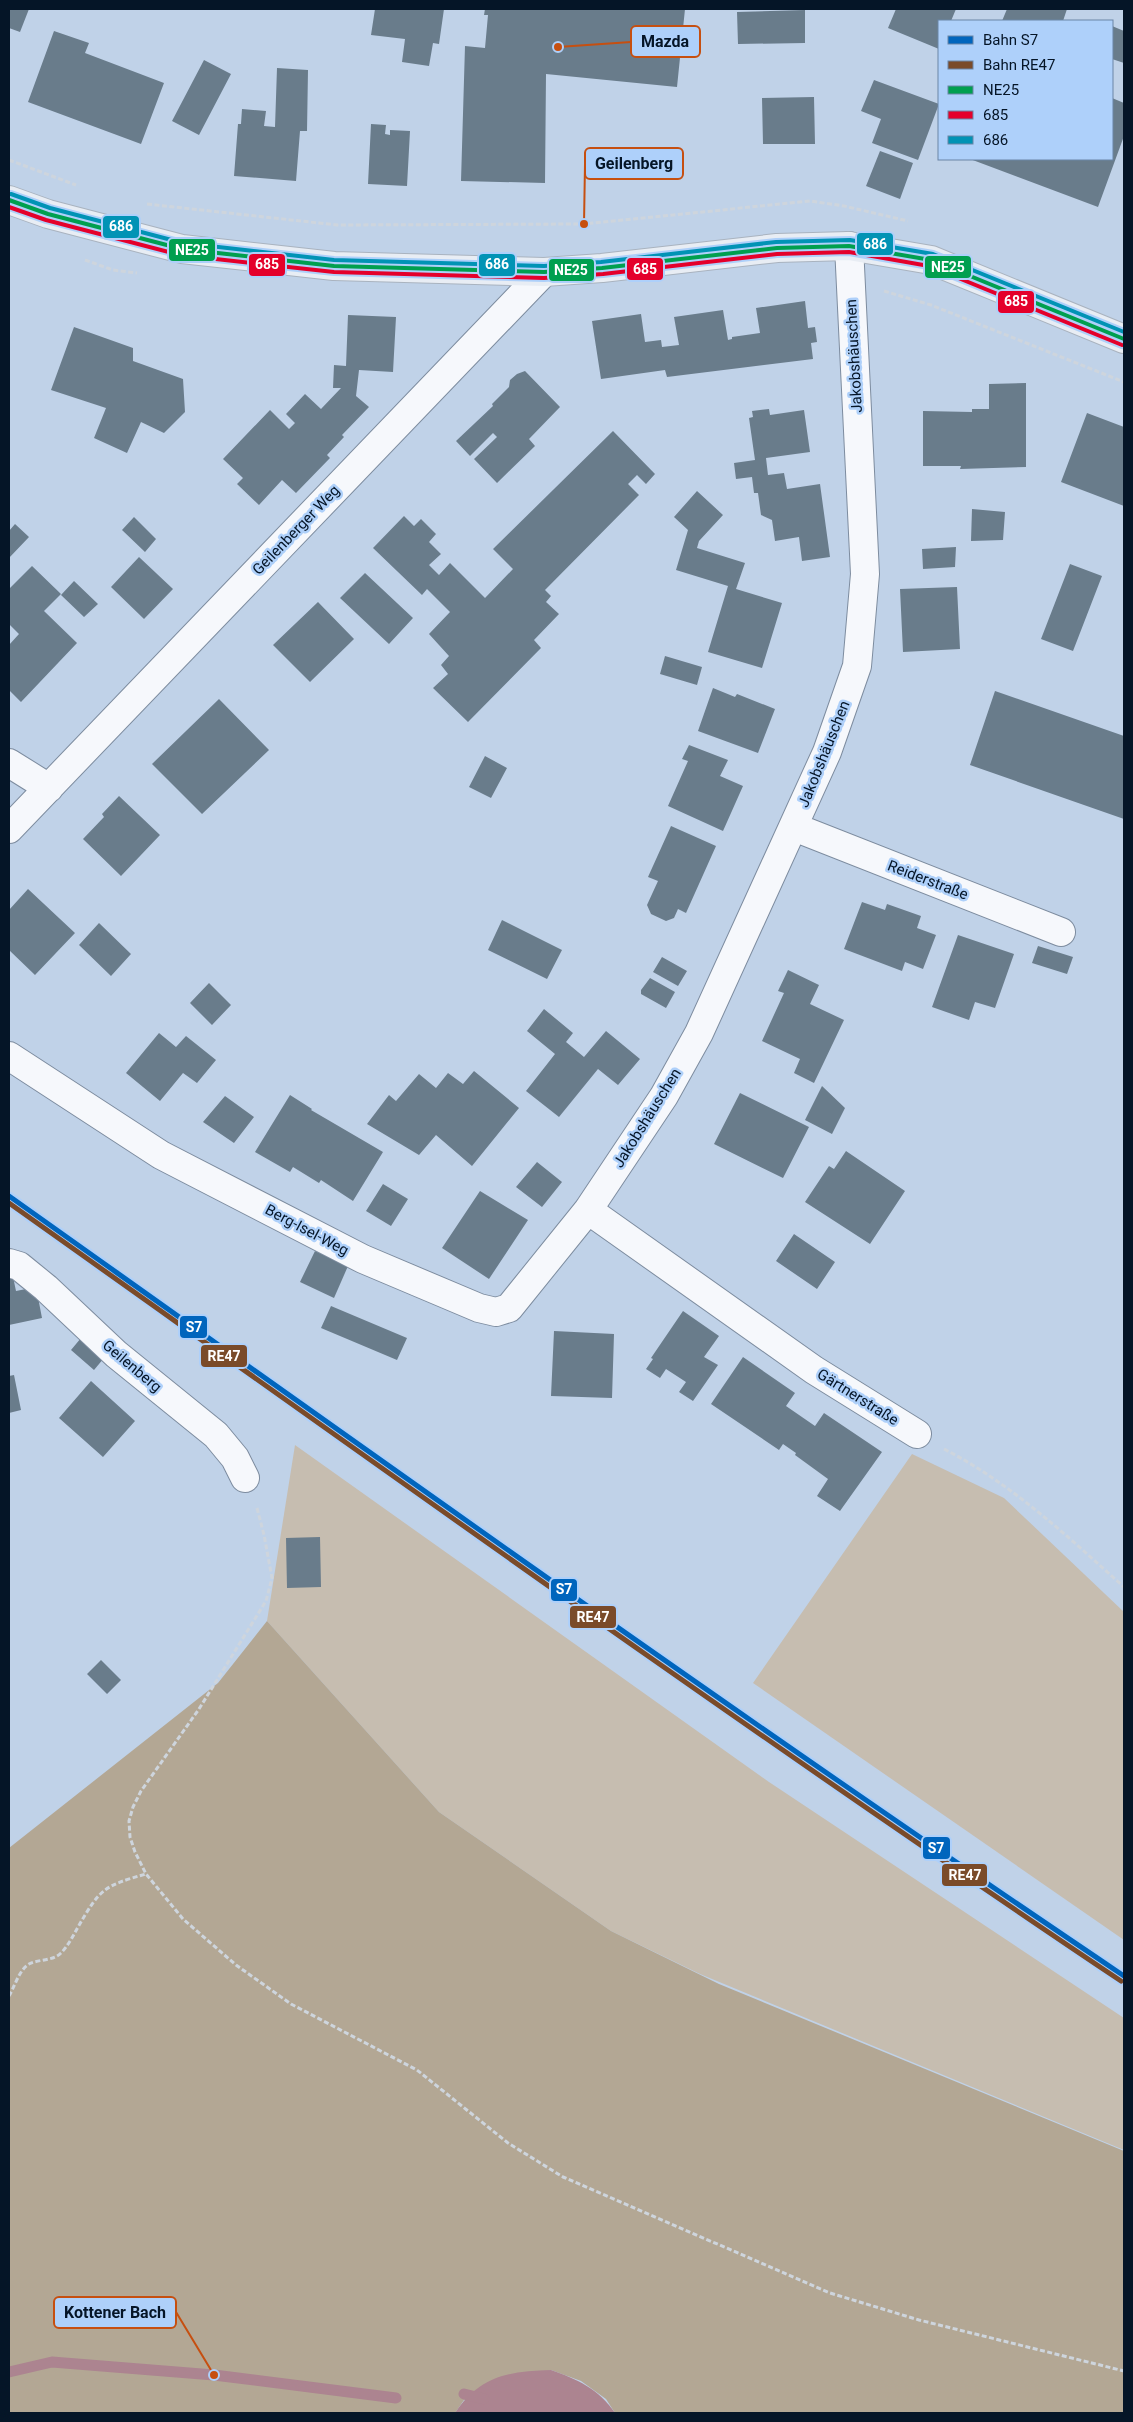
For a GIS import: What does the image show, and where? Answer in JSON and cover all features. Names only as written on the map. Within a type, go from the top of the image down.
[{"type":"main road","points":[[9,200],[48,214],[182,249],[334,266],[544,272],[602,268],[777,248],[849,246],[931,260],[1124,339]]},
{"type":"street","name":"Jakobshäuschen","points":[[588,1210],[664,1096],[699,1033],[828,752],[858,666],[865,574],[849,246]]},
{"type":"street","name":"Geilenberger Weg","points":[[9,829],[544,272]]},
{"type":"street","points":[[9,763],[49,788]]},
{"type":"street","name":"Reiderstraße","points":[[794,827],[1061,932]]},
{"type":"street","name":"Berg-Isel-Weg","points":[[9,1056],[161,1155],[362,1259],[479,1308],[496,1312],[509,1308],[588,1210]]},
{"type":"street","name":"Gärtnerstraße","points":[[588,1210],[814,1370],[917,1434]]},
{"type":"street","name":"Geilenberg","points":[[9,1263],[19,1266],[46,1288],[116,1354],[216,1435],[235,1458],[245,1478]]},
{"type":"path","points":[[9,160],[82,187]]},
{"type":"path","points":[[137,202],[347,225],[584,224],[810,201],[844,206],[914,222]]},
{"type":"path","points":[[850,281],[932,305],[1124,382]]},
{"type":"path","points":[[917,1434],[972,1463],[1038,1510],[1124,1587]]},
{"type":"path","points":[[245,1478],[256,1505],[264,1535],[272,1578],[270,1590],[262,1608],[204,1701],[153,1773],[133,1806],[129,1821],[130,1837],[146,1874],[183,1919],[250,1975],[290,2004],[417,2070],[508,2143],[563,2177],[830,2293],[919,2320],[1124,2370]]},
{"type":"path","points":[[9,1996],[24,1969],[30,1964],[53,1958],[64,1950],[92,1901],[101,1891],[110,1885],[146,1874]]},
{"type":"shaded area","points":[[295,1445],[769,1782],[1124,2018],[1124,2150],[700,1974],[611,1931],[439,1812],[267,1621]]},
{"type":"shaded area","points":[[912,1454],[1004,1498],[1124,1612],[1124,1940],[753,1683]]},
{"type":"shaded area","points":[[267,1621],[439,1812],[611,1931],[719,1984],[1124,2151],[1124,2413],[615,2413],[606,2399],[581,2381],[551,2370],[464,2400],[455,2413],[9,2413],[9,1848],[218,1683]]},
{"type":"shaded area","points":[[551,2370],[570,2377],[595,2391],[615,2413],[455,2413],[474,2391],[496,2378],[508,2374]]},
{"type":"building","points":[[9,9],[29,9],[20,32],[9,28]]},
{"type":"building","points":[[375,9],[444,9],[439,44],[433,43],[429,66],[402,62],[405,39],[371,35]]},
{"type":"building","points":[[485,9],[685,9],[677,87],[546,74],[545,183],[461,181],[465,46],[485,48],[488,15],[484,15]]},
{"type":"building","points":[[896,9],[956,9],[951,20],[938,20],[938,49],[888,28]]},
{"type":"building","points":[[1007,9],[1067,9],[1063,20],[1002,20]]},
{"type":"building","points":[[805,10],[805,43],[738,44],[737,12]]},
{"type":"building","points":[[1113,26],[1124,31],[1124,63],[1113,59]]},
{"type":"building","points":[[54,31],[89,43],[85,53],[164,83],[141,144],[28,102]]},
{"type":"building","points":[[204,60],[231,74],[199,135],[172,121]]},
{"type":"building","points":[[277,68],[308,70],[307,131],[300,131],[296,181],[234,176],[238,124],[241,124],[242,109],[266,111],[264,126],[275,127]]},
{"type":"building","points":[[874,80],[938,104],[918,160],[872,143],[881,119],[861,111]]},
{"type":"building","points":[[814,97],[815,144],[763,144],[762,98]]},
{"type":"building","points":[[1113,98],[1124,103],[1124,136],[1098,207],[973,160],[1113,160]]},
{"type":"building","points":[[371,124],[386,125],[385,134],[390,135],[390,130],[410,131],[407,186],[368,184]]},
{"type":"building","points":[[880,151],[913,163],[900,199],[866,186]]},
{"type":"building","points":[[805,301],[808,328],[815,327],[817,342],[811,343],[813,359],[667,377],[665,370],[601,379],[592,321],[641,314],[645,342],[661,340],[662,347],[679,345],[674,317],[723,310],[728,340],[732,339],[732,337],[760,333],[756,308]]},
{"type":"building","points":[[348,315],[396,317],[393,372],[359,370],[356,396],[369,407],[342,435],[344,437],[327,455],[330,458],[296,493],[282,480],[259,505],[237,484],[243,478],[223,459],[270,410],[289,429],[295,423],[286,414],[305,394],[321,409],[341,388],[333,388],[334,365],[346,366]]},
{"type":"building","points":[[74,327],[133,348],[133,361],[183,379],[185,412],[164,433],[141,422],[127,453],[94,438],[106,408],[51,390]]},
{"type":"building","points":[[525,371],[560,407],[529,439],[535,446],[497,483],[474,459],[497,437],[493,433],[470,456],[456,441],[493,406],[492,404],[509,387],[510,380],[517,374]]},
{"type":"building","points":[[1026,383],[1026,467],[960,469],[961,466],[923,466],[923,411],[972,412],[972,409],[989,409],[989,384]]},
{"type":"building","points":[[769,409],[770,415],[804,410],[810,452],[766,458],[768,475],[784,473],[787,489],[820,484],[830,557],[802,561],[799,537],[775,541],[772,520],[761,515],[758,493],[754,493],[752,477],[736,479],[734,463],[755,460],[749,418],[753,417],[752,411]]},
{"type":"building","points":[[1087,413],[1124,427],[1124,506],[1061,482]]},
{"type":"building","points":[[613,431],[655,474],[646,484],[637,475],[628,484],[639,495],[545,590],[551,596],[546,602],[559,614],[534,640],[541,648],[468,722],[433,688],[448,674],[441,665],[449,656],[429,634],[450,612],[427,589],[422,595],[373,548],[404,516],[414,526],[421,519],[436,534],[429,542],[441,554],[429,565],[439,575],[450,563],[485,598],[513,569],[493,549]]},
{"type":"building","points":[[697,491],[723,515],[699,541],[697,548],[745,563],[736,589],[782,603],[762,668],[708,652],[728,586],[676,570],[688,530],[674,517]]},
{"type":"building","points":[[972,509],[1005,512],[1003,540],[971,541]]},
{"type":"building","points":[[134,517],[156,539],[145,552],[122,530]]},
{"type":"building","points":[[15,524],[29,537],[9,558],[9,531]]},
{"type":"building","points":[[956,547],[955,567],[923,569],[922,549]]},
{"type":"building","points":[[139,557],[173,589],[144,619],[111,587]]},
{"type":"building","points":[[1070,564],[1102,576],[1073,651],[1041,639]]},
{"type":"building","points":[[32,566],[61,594],[44,611],[77,643],[21,702],[9,690],[9,645],[19,634],[9,624],[9,589]]},
{"type":"building","points":[[365,573],[413,618],[389,644],[340,598]]},
{"type":"building","points":[[74,581],[98,604],[84,617],[61,595]]},
{"type":"building","points":[[957,587],[960,649],[903,652],[900,589]]},
{"type":"building","points":[[318,602],[354,639],[310,682],[273,645]]},
{"type":"building","points":[[665,656],[702,667],[697,685],[660,674]]},
{"type":"building","points":[[713,688],[735,697],[737,694],[775,709],[758,753],[698,731]]},
{"type":"building","points":[[995,691],[1124,736],[1124,819],[970,765]]},
{"type":"building","points":[[219,699],[269,750],[202,814],[152,764]]},
{"type":"building","points":[[689,745],[728,760],[720,776],[743,786],[723,831],[668,806],[688,761],[682,759]]},
{"type":"building","points":[[485,756],[507,768],[491,798],[469,787]]},
{"type":"building","points":[[119,796],[160,835],[121,876],[83,839],[104,817],[102,814]]},
{"type":"building","points":[[671,826],[716,846],[686,913],[678,909],[674,918],[666,921],[651,914],[647,905],[658,881],[648,877]]},
{"type":"building","points":[[28,889],[75,933],[35,975],[9,950],[9,910]]},
{"type":"building","points":[[862,902],[885,910],[887,904],[921,916],[917,928],[936,935],[923,969],[905,962],[902,971],[844,949]]},
{"type":"building","points":[[502,920],[562,950],[547,979],[488,950]]},
{"type":"building","points":[[99,923],[131,954],[111,976],[79,945]]},
{"type":"building","points":[[958,935],[1014,954],[995,1008],[975,1002],[969,1020],[932,1007]]},
{"type":"building","points":[[1038,946],[1073,957],[1067,974],[1032,963]]},
{"type":"building","points":[[662,957],[687,971],[678,986],[653,972]]},
{"type":"building","points":[[788,970],[819,985],[810,1004],[844,1020],[814,1083],[794,1073],[800,1059],[762,1041],[784,993],[778,991]]},
{"type":"building","points":[[650,978],[675,992],[666,1008],[641,994],[641,990]]},
{"type":"building","points":[[209,983],[231,1005],[212,1025],[190,1003]]},
{"type":"building","points":[[544,1009],[573,1033],[566,1042],[584,1057],[606,1031],[640,1059],[618,1085],[598,1069],[559,1117],[526,1091],[555,1054],[527,1031]]},
{"type":"building","points":[[159,1033],[176,1047],[186,1036],[216,1060],[197,1083],[183,1073],[160,1101],[126,1073]]},
{"type":"building","points":[[474,1071],[519,1108],[472,1166],[436,1135],[419,1155],[367,1124],[389,1095],[396,1101],[419,1074],[436,1088],[448,1073],[463,1084]]},
{"type":"building","points":[[822,1086],[845,1108],[832,1134],[805,1120]]},
{"type":"building","points":[[740,1093],[809,1127],[783,1178],[714,1144]]},
{"type":"building","points":[[290,1095],[311,1110],[383,1152],[353,1201],[321,1180],[319,1183],[293,1167],[290,1172],[255,1152]]},
{"type":"building","points":[[225,1096],[254,1117],[234,1143],[203,1122]]},
{"type":"building","points":[[846,1151],[905,1191],[870,1244],[805,1202],[829,1166],[834,1169]]},
{"type":"building","points":[[537,1162],[562,1182],[542,1207],[516,1187]]},
{"type":"building","points":[[383,1184],[408,1199],[391,1226],[366,1211]]},
{"type":"building","points":[[480,1191],[528,1220],[489,1279],[442,1248]]},
{"type":"building","points":[[794,1234],[835,1262],[817,1289],[776,1261]]},
{"type":"building","points":[[315,1251],[348,1266],[334,1298],[300,1282]]},
{"type":"building","points":[[12,1272],[16,1291],[36,1287],[42,1318],[9,1325],[9,1273]]},
{"type":"building","points":[[331,1306],[407,1338],[397,1360],[321,1328]]},
{"type":"building","points":[[683,1311],[719,1336],[704,1357],[718,1365],[693,1401],[679,1392],[686,1382],[666,1369],[660,1378],[646,1369],[653,1359],[651,1358]]},
{"type":"building","points":[[554,1331],[614,1334],[612,1398],[551,1396]]},
{"type":"building","points":[[81,1338],[104,1358],[94,1370],[71,1350]]},
{"type":"building","points":[[743,1357],[795,1393],[786,1406],[815,1426],[824,1413],[882,1452],[840,1511],[817,1496],[828,1479],[783,1444],[779,1450],[711,1404]]},
{"type":"building","points":[[14,1375],[21,1410],[9,1413],[9,1376]]},
{"type":"building","points":[[91,1381],[135,1421],[103,1457],[59,1418]]},
{"type":"building","points":[[320,1537],[321,1587],[287,1588],[286,1538]]},
{"type":"building","points":[[101,1660],[121,1680],[107,1694],[87,1674]]},
{"type":"waterway","points":[[9,2372],[52,2362],[214,2375],[396,2398]]},
{"type":"waterway","points":[[464,2394],[484,2399]]},
{"type":"rail line","name":"S7","points":[[9,1196],[425,1492],[983,1881],[1124,1976]]},
{"type":"rail line","name":"RE47","points":[[9,1203],[701,1693],[1121,1981]]},
{"type":"transit line","name":"686","points":[[11,194],[50,208],[183,243],[334,260],[544,266],[601,262],[776,242],[850,240],[933,254],[1124,332]]},
{"type":"transit line","name":"NE25","points":[[9,200],[48,214],[182,249],[334,266],[544,272],[602,268],[777,248],[849,246],[931,260],[1124,339]]},
{"type":"transit line","name":"685","points":[[9,207],[46,220],[180,255],[334,272],[544,278],[603,274],[777,254],[849,252],[929,266],[1122,345]]},
{"type":"place","name":"Mazda","points":[[558,47]]},
{"type":"place","name":"Geilenberg","points":[[584,224]]},
{"type":"place","name":"Kottener Bach","points":[[214,2375]]}]
